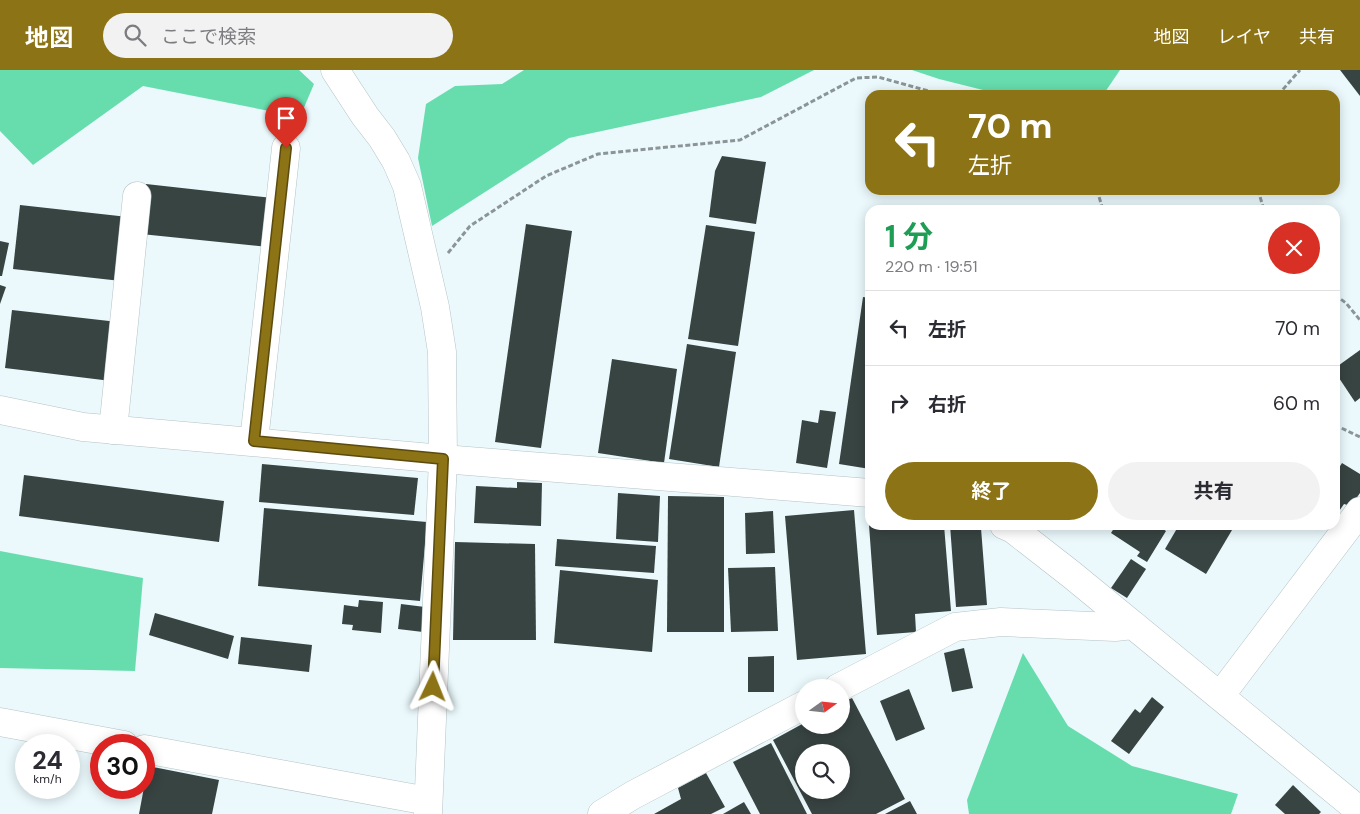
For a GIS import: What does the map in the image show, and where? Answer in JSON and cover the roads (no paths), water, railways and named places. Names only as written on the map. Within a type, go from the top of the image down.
[{"type":"street","points":[[155,751],[428,808],[443,459],[442,352],[428,276],[407,186],[396,161],[382,138],[335,70]]},
{"type":"street","points":[[254,441],[286,148]]},
{"type":"street","points":[[113,430],[137,196]]},
{"type":"street","points":[[0,410],[83,427],[113,430],[443,459],[865,493]]},
{"type":"street","points":[[1220,696],[1360,512]]},
{"type":"street","points":[[1014,530],[1038,547],[1360,811]]},
{"type":"street","points":[[850,682],[955,626],[1002,622],[1115,627],[1133,625]]},
{"type":"street","points":[[602,814],[633,795],[795,710]]},
{"type":"street","points":[[0,722],[90,739]]}]
